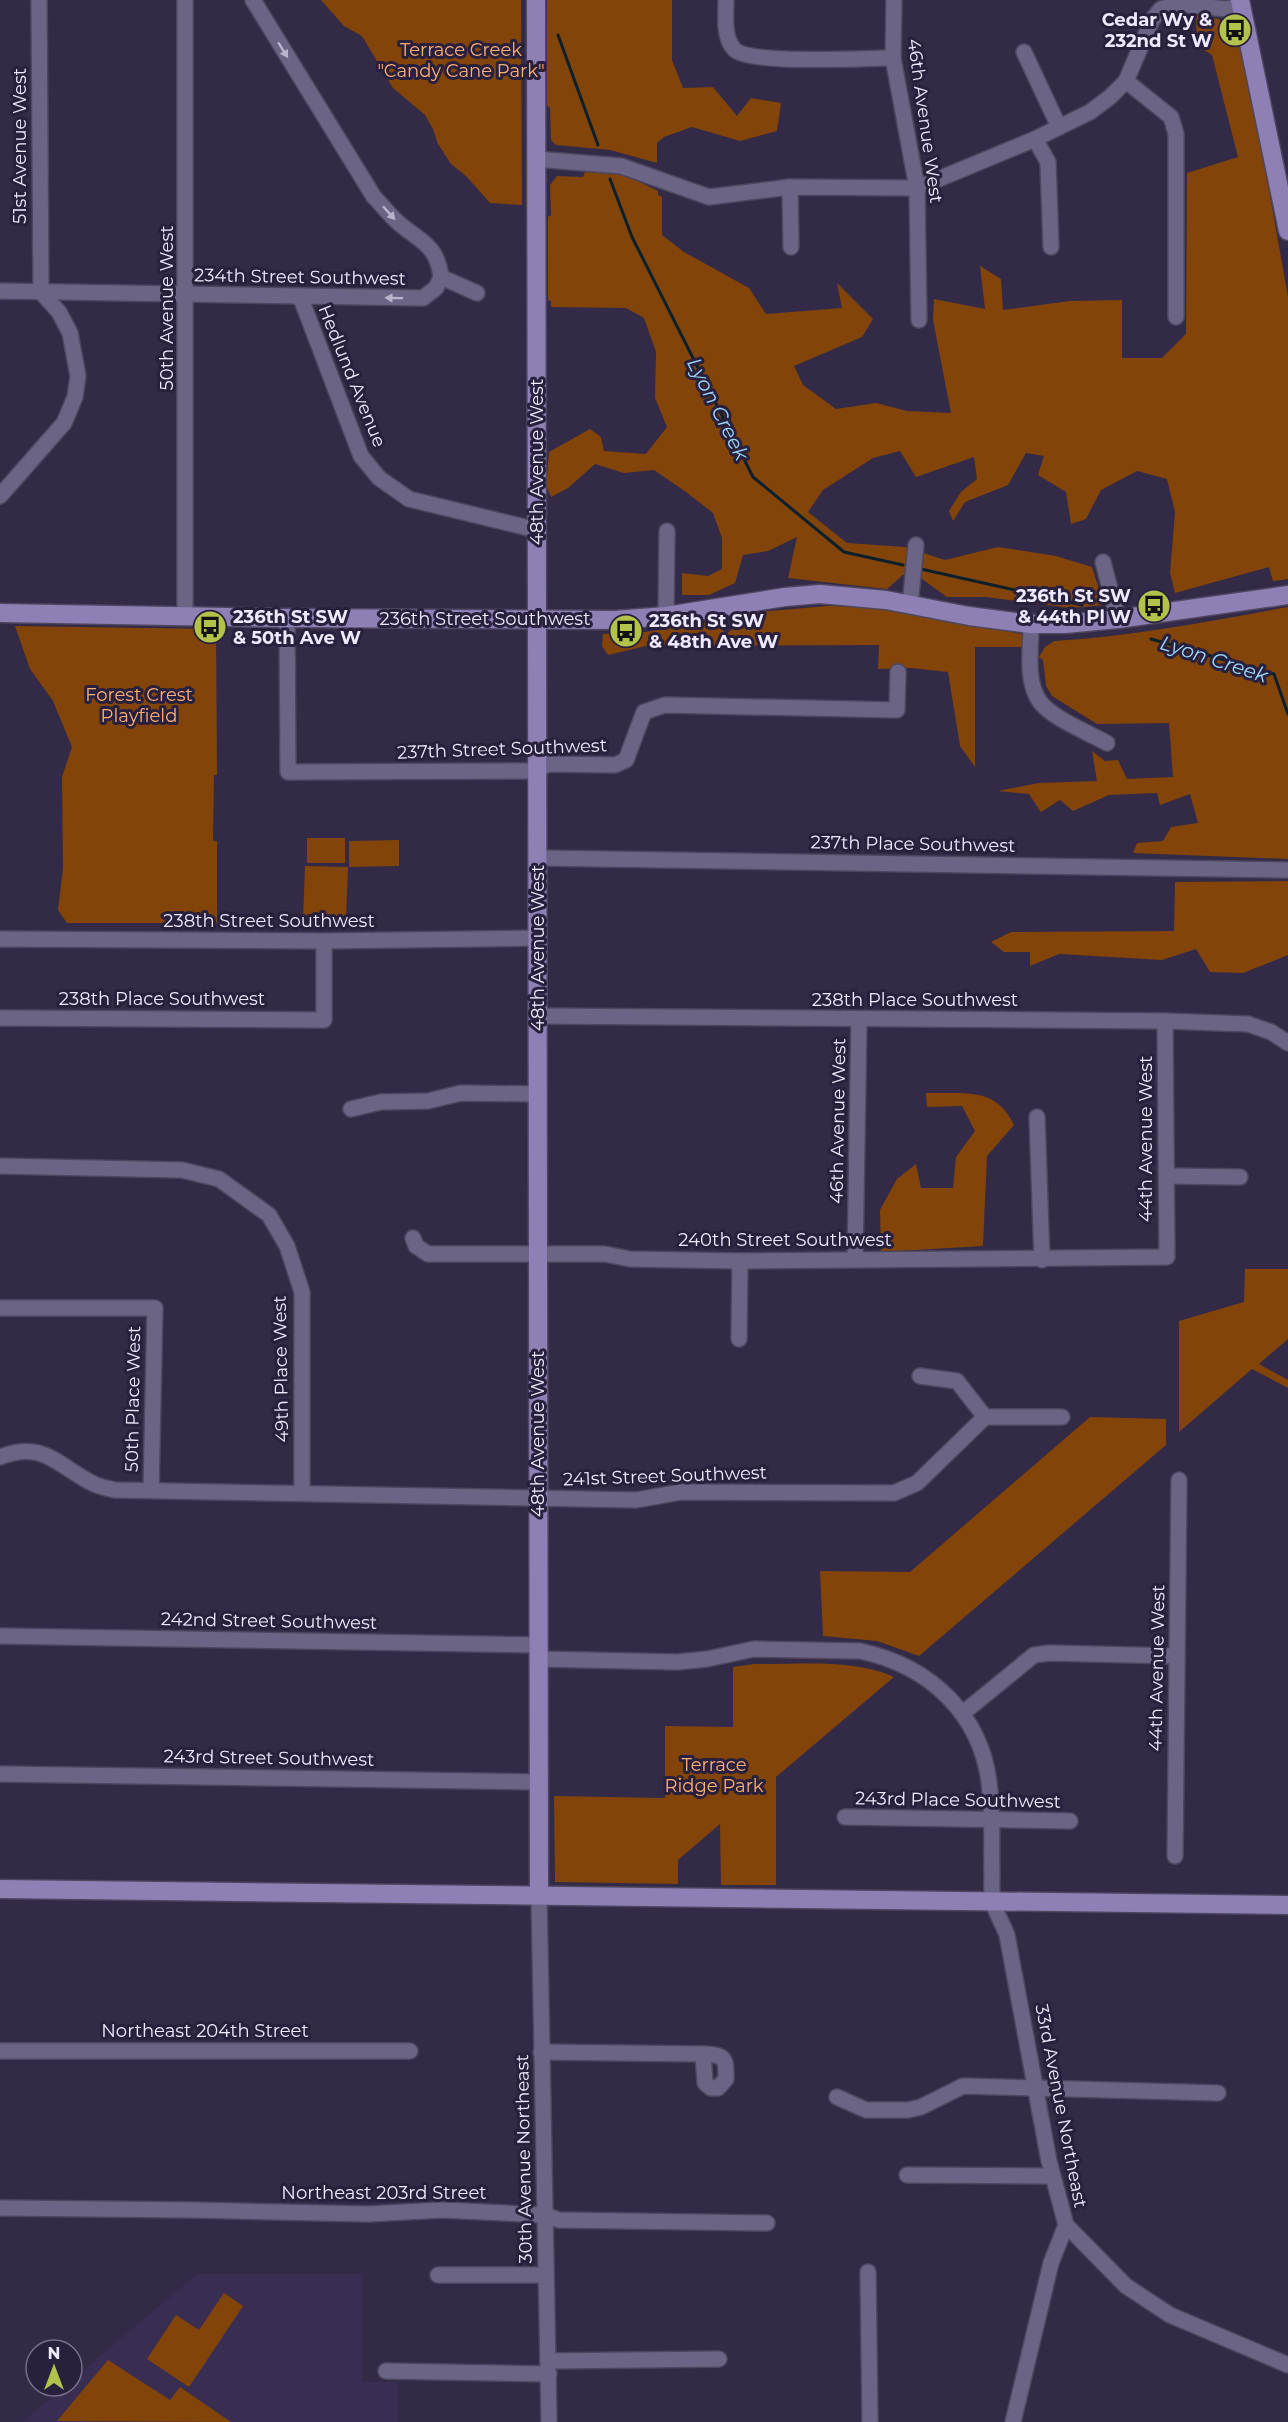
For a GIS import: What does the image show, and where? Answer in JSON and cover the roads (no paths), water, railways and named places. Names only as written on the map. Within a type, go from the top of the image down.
[{"type":"main road","name":"48th Avenue West","points":[[536,0],[539,1895]]},
{"type":"main road","points":[[1240,3],[1288,231]]},
{"type":"main road","name":"236th Street Southwest","points":[[0,612],[287,618],[615,620],[666,616],[785,597],[820,594],[854,595],[1031,624],[1118,620],[1288,596]]},
{"type":"main road","points":[[0,1889],[1288,1905]]},
{"type":"street","name":"51st Avenue West","points":[[39,0],[41,292]]},
{"type":"street","name":"50th Avenue West","points":[[185,0],[185,616]]},
{"type":"street","points":[[253,0],[374,197],[399,224],[431,248],[439,262],[441,276],[477,293]]},
{"type":"street","points":[[726,0],[728,40],[734,50],[746,57],[893,58]]},
{"type":"street","name":"46th Avenue West","points":[[894,0],[893,58],[917,188],[919,320]]},
{"type":"street","points":[[535,159],[621,166],[709,197],[790,187],[917,188],[1035,139],[1090,112],[1126,81],[1152,20],[1161,9],[1179,4],[1226,9],[1240,3]]},
{"type":"street","points":[[1024,52],[1059,127]]},
{"type":"street","points":[[1126,81],[1171,117],[1176,134],[1176,317]]},
{"type":"street","points":[[1035,139],[1048,162],[1051,247]]},
{"type":"street","points":[[790,187],[791,247]]},
{"type":"street","name":"234th Street Southwest","points":[[0,291],[186,296],[423,298],[436,288],[441,276]]},
{"type":"street","points":[[0,496],[64,423],[75,397],[78,376],[69,333],[59,312],[41,292]]},
{"type":"street","name":"Hedlund Avenue","points":[[300,296],[361,456],[379,478],[409,499],[537,530]]},
{"type":"street","points":[[666,616],[667,531]]},
{"type":"street","points":[[910,605],[916,545]]},
{"type":"street","points":[[1103,562],[1118,620]]},
{"type":"street","name":"237th Street Southwest","points":[[287,618],[288,772],[536,771],[548,764],[615,765],[626,760],[644,712],[665,705],[897,710],[898,672]]},
{"type":"street","points":[[1031,624],[1030,672],[1040,702],[1052,713],[1107,743]]},
{"type":"street","name":"237th Place Southwest","points":[[538,858],[1288,870]]},
{"type":"street","name":"238th Street Southwest","points":[[0,939],[324,941],[537,938]]},
{"type":"street","name":"238th Place Southwest","points":[[0,1018],[324,1020],[324,941]]},
{"type":"street","name":"238th Place Southwest","points":[[537,1016],[859,1020],[1165,1020],[1248,1024],[1271,1032],[1288,1043]]},
{"type":"street","name":"46th Avenue West","points":[[855,1259],[859,1020]]},
{"type":"street","name":"44th Avenue West","points":[[1165,1020],[1167,1257]]},
{"type":"street","points":[[351,1109],[381,1102],[428,1101],[461,1093],[538,1094]]},
{"type":"street","points":[[1037,1117],[1042,1260]]},
{"type":"street","name":"49th Place West","points":[[0,1166],[182,1170],[219,1179],[269,1215],[287,1246],[302,1292],[302,1493]]},
{"type":"street","points":[[1167,1176],[1240,1177]]},
{"type":"street","name":"240th Street Southwest","points":[[413,1238],[416,1246],[428,1254],[605,1254],[630,1259],[740,1261],[1042,1260],[1167,1257]]},
{"type":"street","points":[[739,1339],[740,1261]]},
{"type":"street","name":"50th Place West","points":[[0,1308],[154,1308],[151,1490]]},
{"type":"street","points":[[920,1376],[957,1381],[985,1417],[1062,1417]]},
{"type":"street","name":"241st Street Southwest","points":[[0,1457],[24,1452],[39,1452],[51,1456],[94,1485],[115,1490],[636,1500],[681,1492],[894,1493],[917,1483],[985,1417]]},
{"type":"street","name":"44th Avenue West","points":[[1175,1856],[1179,1480]]},
{"type":"street","name":"242nd Street Southwest","points":[[0,1636],[539,1652],[678,1662],[707,1659],[754,1649],[860,1651],[877,1655],[910,1668],[939,1688],[963,1713],[987,1767],[990,1792],[993,1902]]},
{"type":"street","points":[[963,1713],[1034,1655],[1049,1653],[1176,1656]]},
{"type":"street","name":"243rd Street Southwest","points":[[0,1773],[538,1782]]},
{"type":"street","name":"243rd Place Southwest","points":[[845,1817],[1070,1821]]},
{"type":"street","name":"30th Avenue Northeast","points":[[539,1895],[549,2422]]},
{"type":"street","name":"33rd Avenue Northeast","points":[[993,1902],[1007,1935],[1053,2176],[1066,2225],[1051,2263],[1013,2422]]},
{"type":"street","name":"Northeast 204th Street","points":[[0,2051],[410,2050]]},
{"type":"street","points":[[541,2052],[703,2054]]},
{"type":"street","points":[[837,2097],[866,2110],[908,2110],[921,2107],[963,2086],[1218,2093]]},
{"type":"street","points":[[906,2175],[1053,2176]]},
{"type":"street","name":"Northeast 203rd Street","points":[[0,2208],[368,2214],[442,2210],[545,2215],[559,2220],[767,2223]]},
{"type":"street","points":[[1066,2225],[1126,2286],[1170,2315],[1288,2365]]},
{"type":"street","points":[[868,2271],[870,2422]]},
{"type":"street","points":[[438,2275],[546,2275]]},
{"type":"street","points":[[386,2371],[548,2367],[719,2359]]},
{"type":"waterway","name":"Lyon Creek","points":[[558,35],[598,145]]},
{"type":"waterway","name":"Lyon Creek","points":[[610,179],[632,237],[753,477],[844,552],[903,565]]},
{"type":"waterway","name":"Lyon Creek","points":[[921,569],[1082,605]]},
{"type":"waterway","name":"Lyon Creek","points":[[1151,639],[1274,674],[1288,714]]},
{"type":"place","name":"Cedar Wy & 232nd St W","points":[[1235,30]]},
{"type":"place","name":"236th St SW & 44th Pl W","points":[[1154,606]]},
{"type":"place","name":"236th St SW & 50th Ave W","points":[[210,627]]},
{"type":"place","name":"236th St SW & 48th Ave W","points":[[626,631]]},
{"type":"park label","name":"Terrace Creek \"Candy Cane Park\"","points":[[461,60]]},
{"type":"park label","name":"Forest Crest Playfield","points":[[139,705]]},
{"type":"park label","name":"Terrace Ridge Park","points":[[714,1775]]}]
